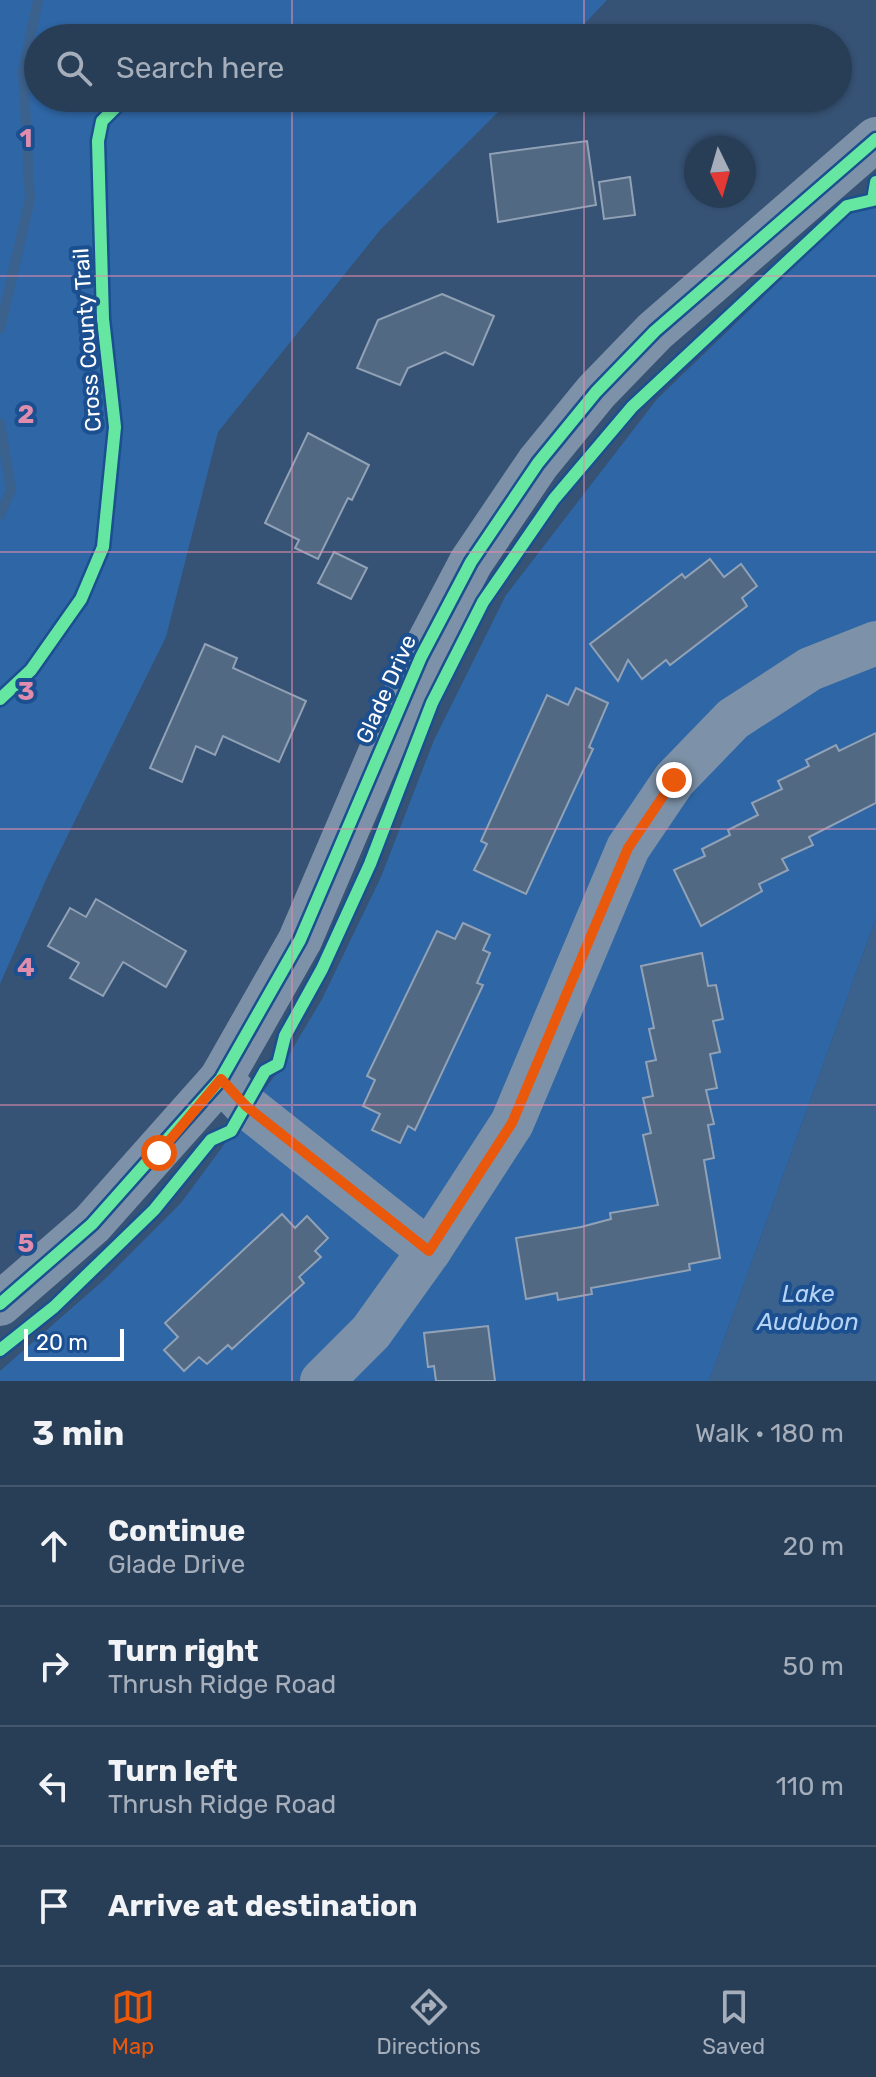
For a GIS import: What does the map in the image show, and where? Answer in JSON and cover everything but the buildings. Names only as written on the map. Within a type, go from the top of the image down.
[{"type":"street","name":"Glade Drive","points":[[0,1304],[92,1224],[221,1079],[300,940],[428,643],[471,562],[538,463],[596,392],[655,331],[875,143]]},
{"type":"street","points":[[322,1381],[371,1332],[429,1251],[512,1123],[628,848],[674,780],[733,719],[810,669],[876,643]]},
{"type":"street","points":[[221,1079],[246,1106],[429,1251]]},
{"type":"shaded area","points":[[0,0],[607,0],[584,24],[24,24],[24,112],[498,112],[381,229],[218,432],[166,637],[49,873],[0,984]]},
{"type":"shaded area","points":[[876,188],[876,918],[709,1381],[0,1381],[0,1371],[106,1278],[181,1203],[284,1063],[322,999],[381,877],[434,740],[506,595],[657,399]]},
{"type":"water","name":"Lake Audubon","points":[[876,918],[876,1381],[709,1381]]},
{"type":"waterway","points":[[33,24],[38,0]]},
{"type":"waterway","points":[[24,66],[24,89]]},
{"type":"waterway","points":[[0,329],[30,199],[25,112]]},
{"type":"waterway","points":[[0,423],[11,490],[0,515]]},
{"type":"cycle path","name":"Cross County Trail","points":[[0,699],[31,670],[81,599],[103,547],[115,427],[103,319],[98,141],[102,121],[111,112]]},
{"type":"cycle path","points":[[0,1304],[92,1224],[221,1079],[300,940],[421,657],[471,562],[538,463],[596,392],[655,331],[876,139]]},
{"type":"cycle path","points":[[0,1350],[54,1307],[154,1210],[211,1140],[231,1131],[265,1071],[278,1064],[285,1036],[322,969],[370,864],[432,703],[483,602],[554,499],[632,407],[847,206],[873,200],[876,182]]},
{"type":"route","points":[[159,1153],[221,1079],[246,1106],[429,1251],[512,1123],[628,848],[674,780]]}]
